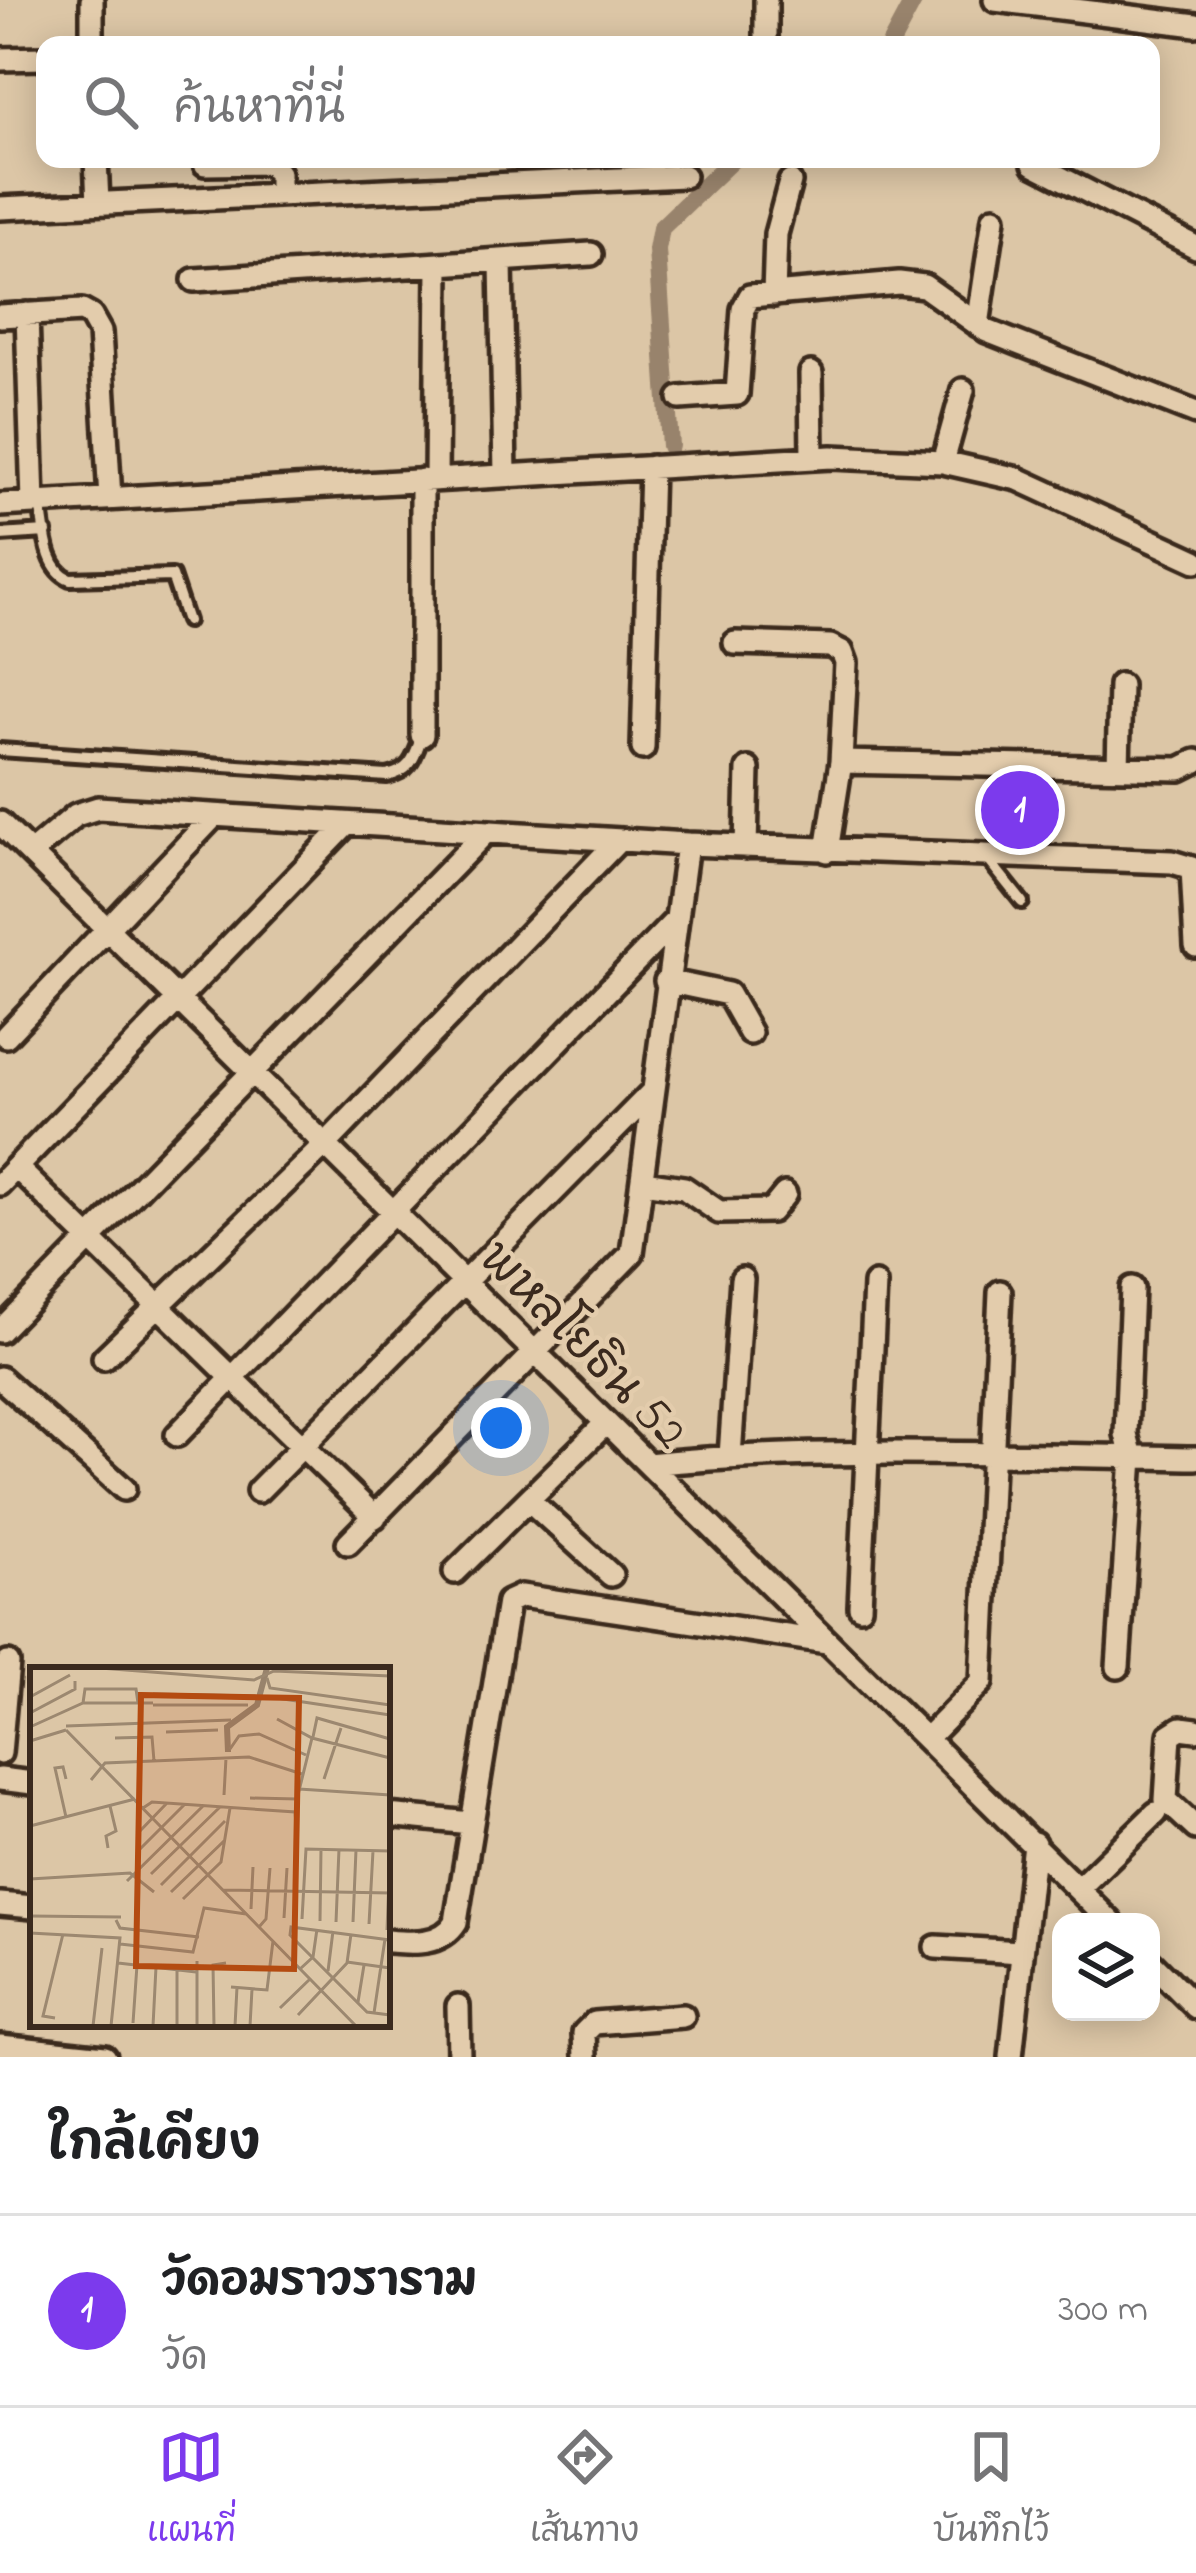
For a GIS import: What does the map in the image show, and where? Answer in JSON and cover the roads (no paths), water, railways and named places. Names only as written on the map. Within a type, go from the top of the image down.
[{"type":"street","points":[[92,0],[92,36]]},
{"type":"street","points":[[766,0],[766,36]]},
{"type":"street","points":[[995,0],[1196,25]]},
{"type":"street","points":[[0,59],[36,58]]},
{"type":"street","points":[[96,168],[98,203]]},
{"type":"street","points":[[274,168],[279,173],[279,194]]},
{"type":"street","points":[[1042,168],[1196,247]]},
{"type":"street","points":[[0,208],[684,176]]},
{"type":"street","points":[[774,295],[776,233],[790,182]]},
{"type":"street","points":[[978,326],[994,218]]},
{"type":"street","points":[[194,280],[591,254]]},
{"type":"street","points":[[502,262],[505,475]]},
{"type":"street","points":[[422,735],[438,266]]},
{"type":"street","points":[[680,398],[737,394],[745,302],[899,283],[924,286],[978,326],[1196,412]]},
{"type":"street","points":[[0,316],[82,311],[91,316],[100,332],[110,498]]},
{"type":"street","points":[[27,314],[36,503]]},
{"type":"street","points":[[811,373],[812,458]]},
{"type":"street","points":[[943,462],[963,390]]},
{"type":"street","points":[[0,505],[812,458],[943,462],[1018,479],[1196,561]]},
{"type":"street","points":[[643,748],[651,467]]},
{"type":"street","points":[[735,643],[830,646],[842,652],[846,663],[842,762],[827,851]]},
{"type":"street","points":[[1118,768],[1120,686]]},
{"type":"street","points":[[842,762],[1180,769],[1196,763]]},
{"type":"street","points":[[746,847],[748,769]]},
{"type":"street","points":[[31,853],[87,809],[827,851],[1186,863],[1194,878],[1196,946]]},
{"type":"street","points":[[6,1036],[214,816]]},
{"type":"street","name":"พหลโยธิน 52","points":[[0,823],[1103,1913]]},
{"type":"street","points":[[346,825],[181,1002],[8,1176],[91,1239],[375,1516]]},
{"type":"street","points":[[0,1331],[485,833]]},
{"type":"street","points":[[104,1358],[325,1145],[619,840]]},
{"type":"street","points":[[348,1543],[632,1253],[687,844]]},
{"type":"street","points":[[177,1435],[674,922]]},
{"type":"street","points":[[666,981],[728,994],[750,1034]]},
{"type":"street","points":[[258,1491],[651,1093]]},
{"type":"street","points":[[643,1182],[684,1188],[719,1212],[771,1211],[785,1194]]},
{"type":"street","points":[[730,1456],[742,1279]]},
{"type":"street","points":[[860,1607],[875,1284]]},
{"type":"street","points":[[1118,1667],[1132,1456],[1126,1434],[1132,1288]]},
{"type":"street","points":[[926,1739],[982,1682],[1000,1292]]},
{"type":"street","points":[[0,1378],[124,1489]]},
{"type":"street","points":[[455,1572],[606,1423]]},
{"type":"street","points":[[648,1464],[730,1456],[868,1454],[1196,1458]]},
{"type":"street","points":[[530,1501],[611,1575]]},
{"type":"street","points":[[390,1941],[429,1941],[453,1928],[502,1617],[514,1598],[828,1642]]},
{"type":"street","points":[[0,1753],[8,1664]]},
{"type":"street","points":[[1196,1730],[1181,1728],[1170,1735],[1166,1800],[1196,1828]]},
{"type":"street","points":[[0,1779],[30,1783]]},
{"type":"street","points":[[1078,1889],[1156,1813]]},
{"type":"street","points":[[390,1815],[471,1823]]},
{"type":"street","points":[[1011,2057],[1034,1843]]},
{"type":"street","points":[[0,1904],[30,1907]]},
{"type":"street","points":[[936,1947],[1021,1952]]},
{"type":"street","points":[[1160,1971],[1196,2007]]},
{"type":"street","points":[[458,2006],[459,2057]]},
{"type":"street","points":[[585,2057],[584,2033],[594,2023],[683,2016]]},
{"type":"street","points":[[5,2050],[104,2057]]},
{"type":"lane","points":[[36,503],[53,567],[70,579],[172,575],[187,621]]},
{"type":"lane","points":[[0,535],[46,532]]},
{"type":"lane","points":[[0,750],[387,776],[403,772],[413,761],[422,735]]},
{"type":"lane","points":[[985,856],[1022,902]]},
{"type":"waterway","points":[[895,36],[914,0]]},
{"type":"waterway","points":[[670,446],[657,250],[661,228],[724,168]]},
{"type":"place","name":"วัดอมราวราราม","points":[[1020,810]]}]
